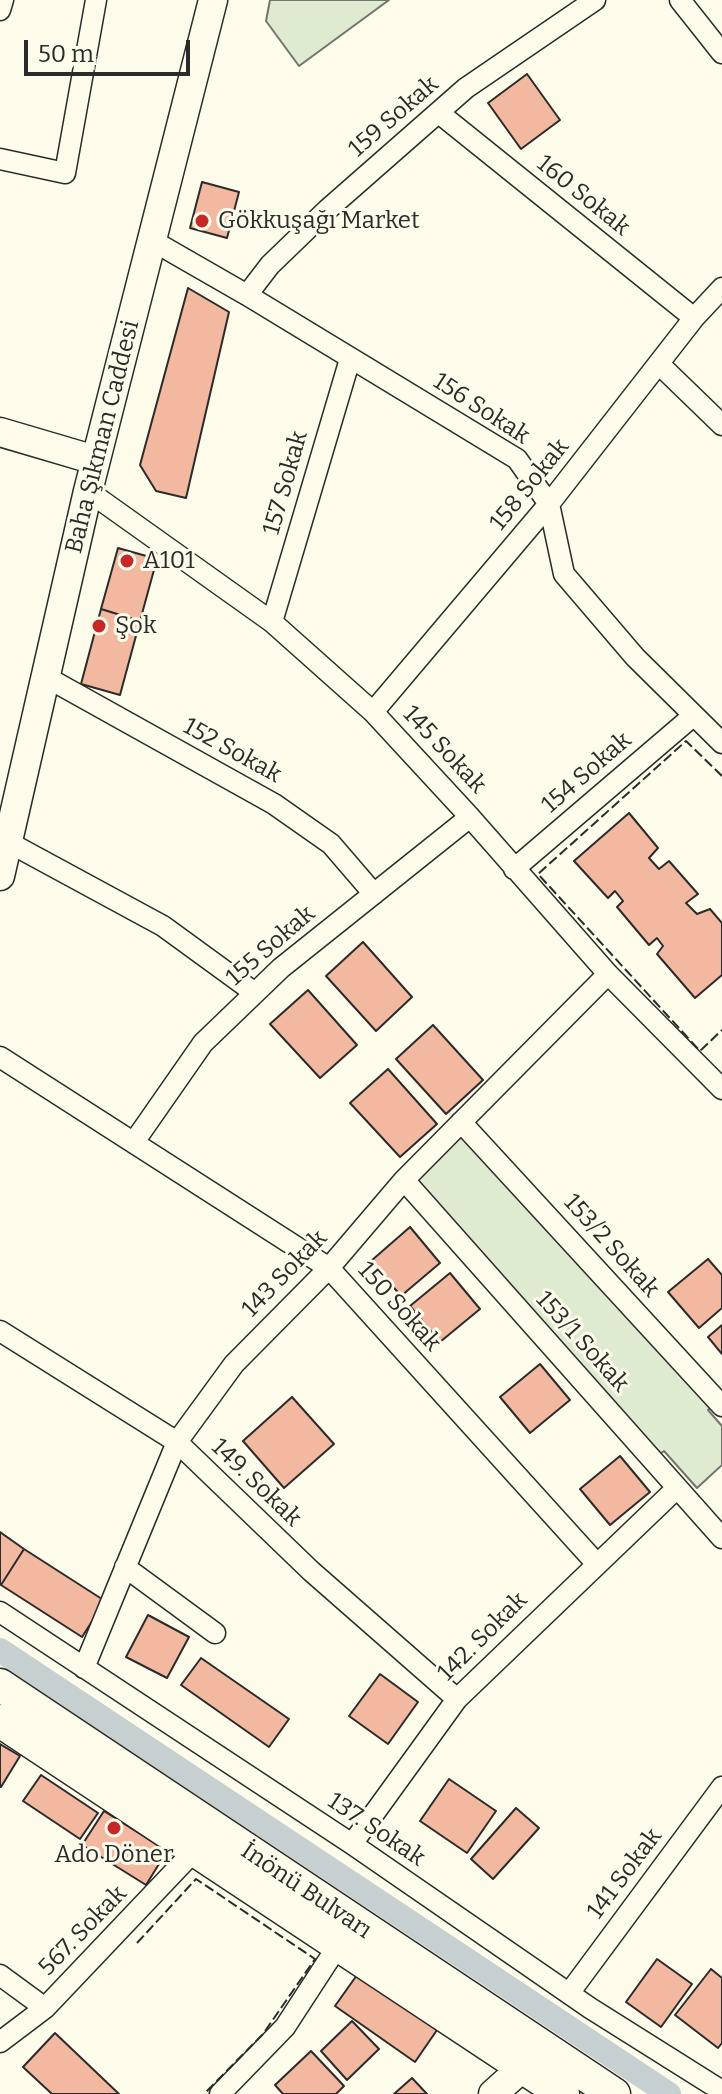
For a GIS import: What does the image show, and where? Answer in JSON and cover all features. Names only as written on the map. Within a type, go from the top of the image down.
[{"type":"main road","name":"Baha Şıkman Caddesi","points":[[0,876],[7,828],[46,677],[95,460],[213,0]]},
{"type":"main road","points":[[0,432],[95,460]]},
{"type":"main road","name":"İnönü Bulvarı","points":[[0,1685],[530,2056],[563,2094]]},
{"type":"main road","name":"İnönü Bulvarı","points":[[0,1721],[339,1944],[530,2056],[614,2094]]},
{"type":"main road","points":[[493,2094],[530,2056]]},
{"type":"street","points":[[0,10],[3,0]]},
{"type":"street","points":[[0,159],[65,173],[96,0]]},
{"type":"street","name":"159 Sokak","points":[[247,295],[270,265],[327,210],[466,88],[595,0]]},
{"type":"street","points":[[680,0],[722,53]]},
{"type":"street","name":"160 Sokak","points":[[439,113],[694,318]]},
{"type":"street","name":"156 Sokak","points":[[153,241],[517,459],[549,504],[564,574],[635,657],[722,743]]},
{"type":"street","name":"158 Sokak","points":[[373,712],[549,504],[694,318],[722,288]]},
{"type":"street","name":"157 Sokak","points":[[272,622],[350,359]]},
{"type":"street","points":[[660,365],[722,425]]},
{"type":"street","name":"145 Sokak","points":[[88,491],[272,622],[373,712],[608,974],[720,1082]]},
{"type":"street","name":"152 Sokak","points":[[46,677],[274,804],[331,844],[374,894]]},
{"type":"street","name":"154 Sokak","points":[[514,869],[693,716]]},
{"type":"street","name":"155 Sokak","points":[[134,1142],[203,1043],[281,968],[470,817]]},
{"type":"street","points":[[7,828],[163,926],[255,993]]},
{"type":"street","name":"143 Sokak","points":[[84,1668],[177,1442],[234,1364],[329,1268],[404,1180],[608,974]]},
{"type":"street","name":"150 Sokak","points":[[0,1057],[329,1268],[596,1563]]},
{"type":"street","name":"153/2 Sokak","points":[[461,1122],[722,1406]]},
{"type":"street","name":"153/1 Sokak","points":[[404,1180],[722,1538]]},
{"type":"street","name":"149. Sokak","points":[[0,1331],[177,1442],[311,1571],[457,1699]]},
{"type":"street","name":"142. Sokak","points":[[352,1844],[457,1699],[677,1488]]},
{"type":"street","points":[[125,1567],[215,1633]]},
{"type":"street","name":"137. Sokak","points":[[0,1612],[352,1844],[590,2008],[721,2089]]},
{"type":"street","name":"141 Sokak","points":[[570,1992],[722,1787]]},
{"type":"street","name":"567. Sokak","points":[[0,2042],[45,2008],[196,1849]]},
{"type":"street","points":[[220,2094],[285,2027],[339,1944]]},
{"type":"street","points":[[0,1975],[45,2008]]},
{"type":"green space","points":[[270,0],[389,0],[299,66],[266,21]]},
{"type":"green space","points":[[461,1122],[717,1401],[708,1410],[722,1426],[722,1465],[697,1488],[664,1451],[652,1460],[404,1180]]},
{"type":"building","points":[[527,74],[560,120],[521,149],[488,103]]},
{"type":"building","points":[[202,182],[239,192],[227,238],[190,228]]},
{"type":"building","points":[[188,288],[229,312],[186,498],[156,491],[140,465]]},
{"type":"building","points":[[118,548],[157,559],[140,621],[101,609]]},
{"type":"building","points":[[101,609],[140,621],[120,695],[81,684]]},
{"type":"building","points":[[629,813],[658,848],[649,858],[659,869],[669,861],[698,894],[686,903],[697,914],[710,909],[722,923],[722,975],[695,998],[657,954],[663,946],[657,938],[649,945],[617,907],[623,901],[615,891],[608,898],[574,861]]},
{"type":"building","points":[[363,942],[412,997],[376,1031],[326,976]]},
{"type":"building","points":[[308,990],[357,1045],[320,1078],[270,1024]]},
{"type":"building","points":[[433,1025],[483,1080],[446,1114],[396,1059]]},
{"type":"building","points":[[388,1069],[437,1124],[400,1157],[350,1103]]},
{"type":"building","points":[[410,1227],[440,1263],[401,1296],[371,1261]]},
{"type":"building","points":[[708,1259],[722,1275],[722,1308],[699,1328],[668,1292]]},
{"type":"building","points":[[450,1273],[480,1309],[440,1342],[410,1306]]},
{"type":"building","points":[[722,1325],[722,1354],[708,1337]]},
{"type":"building","points":[[540,1364],[570,1400],[530,1433],[500,1397]]},
{"type":"building","points":[[292,1397],[334,1444],[284,1488],[243,1441]]},
{"type":"building","points":[[620,1456],[650,1492],[610,1525],[580,1489]]},
{"type":"building","points":[[0,1532],[24,1549],[1,1585],[0,1584]]},
{"type":"building","points":[[24,1549],[105,1601],[82,1637],[1,1585]]},
{"type":"building","points":[[148,1615],[189,1637],[167,1678],[126,1657]]},
{"type":"building","points":[[201,1658],[289,1719],[269,1747],[181,1685]]},
{"type":"building","points":[[380,1674],[418,1702],[388,1744],[349,1716]]},
{"type":"building","points":[[0,1744],[20,1756],[1,1787],[0,1787]]},
{"type":"building","points":[[41,1775],[98,1813],[80,1839],[23,1801]]},
{"type":"building","points":[[449,1779],[496,1811],[467,1853],[420,1821]]},
{"type":"building","points":[[516,1808],[539,1828],[493,1879],[471,1859]]},
{"type":"building","points":[[104,1811],[167,1851],[146,1885],[82,1845]]},
{"type":"building","points":[[657,1959],[692,1984],[661,2027],[626,2002]]},
{"type":"building","points":[[711,1969],[722,1978],[722,2043],[718,2048],[675,2015]]},
{"type":"building","points":[[357,1975],[437,2030],[415,2062],[335,2006]]},
{"type":"building","points":[[352,2021],[379,2049],[347,2080],[321,2051]]},
{"type":"building","points":[[55,2033],[119,2094],[52,2094],[23,2067]]},
{"type":"building","points":[[311,2051],[344,2086],[336,2094],[283,2094],[275,2085]]},
{"type":"building","points":[[412,2078],[427,2094],[394,2094]]},
{"type":"waterway","points":[[0,1650],[669,2094]]},
{"type":"fence","points":[[722,776],[686,741],[538,874],[700,1051],[722,1030]]},
{"type":"fence","points":[[137,1943],[196,1879],[315,1959],[263,2034],[204,2094]]},
{"type":"place","name":"Gökkuşağı Market","points":[[202,221]]},
{"type":"place","name":"A101","points":[[127,561]]},
{"type":"place","name":"Şok","points":[[99,626]]},
{"type":"place","name":"Ado Döner","points":[[114,1828]]}]
